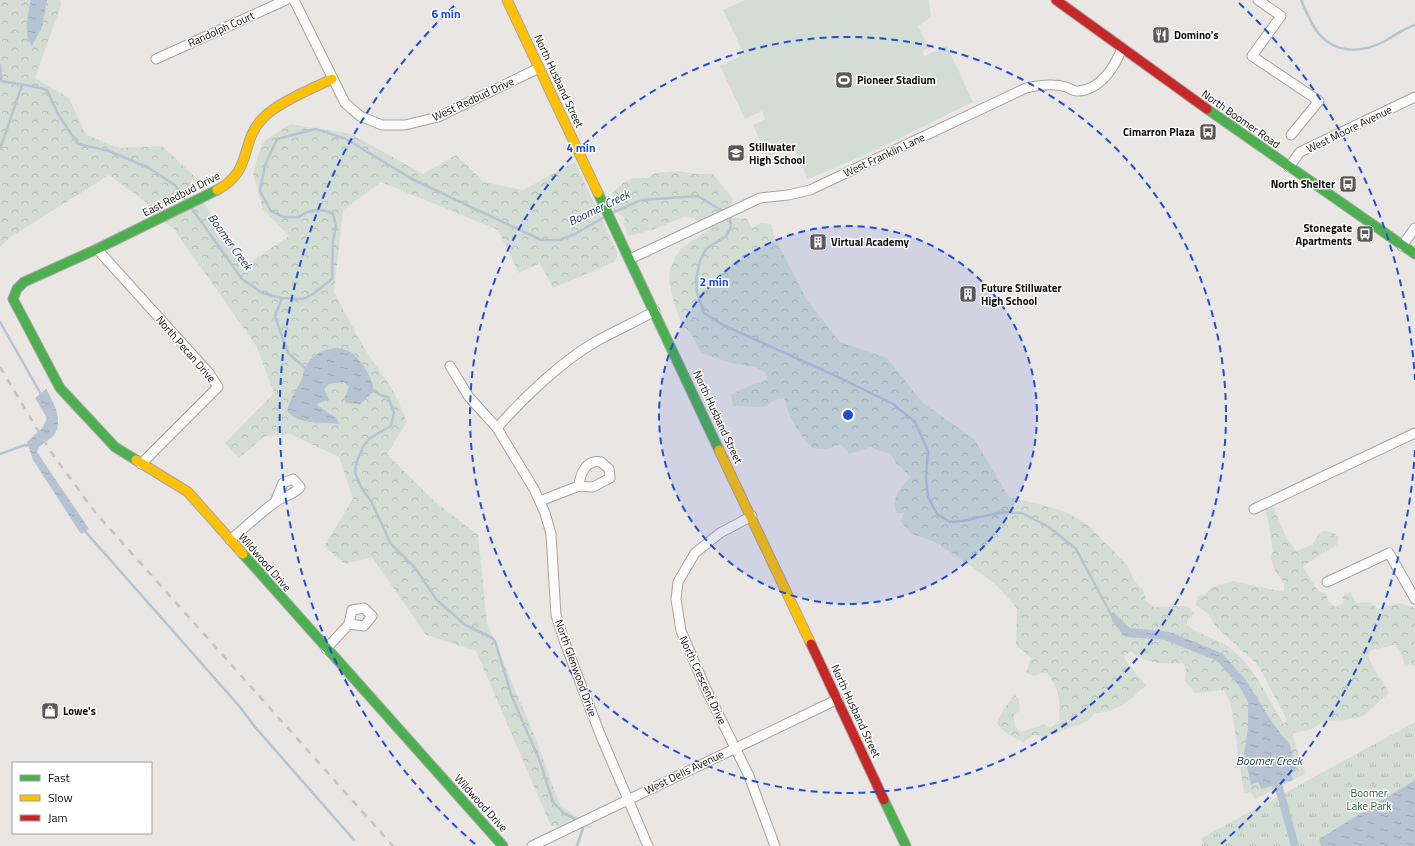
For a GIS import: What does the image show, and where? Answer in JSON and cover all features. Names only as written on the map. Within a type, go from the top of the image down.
[{"type":"street","name":"Randolph Court","points":[[156,59],[286,0]]},
{"type":"street","name":"West Redbud Drive","points":[[294,0],[345,104],[360,116],[382,125],[405,125],[438,117],[539,68]]},
{"type":"street","name":"North Husband Street","points":[[507,0],[752,516],[906,846]]},
{"type":"street","name":"North Boomer Road","points":[[1056,0],[1289,167],[1415,254]]},
{"type":"street","points":[[1258,0],[1281,16],[1252,56],[1319,101],[1291,135]]},
{"type":"street","name":"West Franklin Lane","points":[[630,259],[760,198],[788,195],[810,190],[1026,88],[1043,84],[1066,87],[1076,92],[1087,89],[1100,83],[1118,61],[1122,48]]},
{"type":"street","name":"East Redbud Drive","points":[[13,299],[17,289],[24,282],[97,249],[228,184],[238,174],[254,130],[263,117],[295,96],[332,79]]},
{"type":"street","name":"West Moore Avenue","points":[[1289,167],[1300,152],[1415,97]]},
{"type":"street","points":[[1402,246],[1415,228]]},
{"type":"street","name":"North Pecan Drive","points":[[97,249],[209,373],[218,387],[141,464]]},
{"type":"street","name":"Wildwood Drive","points":[[13,299],[60,388],[115,447],[188,492],[326,649],[503,846]]},
{"type":"street","points":[[497,428],[514,408],[558,370],[594,343],[655,311]]},
{"type":"street","name":"North Glenwood Drive","points":[[450,366],[469,397],[497,428],[540,501],[551,534],[556,615],[562,636],[600,734],[648,846]]},
{"type":"street","points":[[1254,509],[1415,433]]},
{"type":"street","points":[[540,501],[579,486]]},
{"type":"street","points":[[230,540],[275,502]]},
{"type":"street","name":"North Crescent Drive","points":[[752,516],[720,533],[695,553],[678,582],[676,599],[681,631],[705,687],[736,748],[763,810],[775,846]]},
{"type":"street","points":[[1327,582],[1389,553],[1415,599]]},
{"type":"street","points":[[326,649],[349,624]]},
{"type":"street","name":"West Dells Avenue","points":[[532,846],[838,699]]},
{"type":"green space","points":[[0,0],[60,0],[61,5],[35,78],[69,98],[86,135],[119,148],[162,146],[201,182],[154,208],[109,175],[9,238],[0,247]]},
{"type":"green space","name":"Pioneer Stadium","points":[[745,0],[929,0],[931,17],[918,26],[929,48],[922,51],[924,56],[947,46],[973,102],[871,152],[808,179],[792,145],[768,157],[753,125],[765,119],[762,111],[745,119],[720,66],[744,54],[723,10]]},
{"type":"green space","points":[[290,124],[351,134],[423,174],[456,155],[484,182],[523,190],[575,162],[617,252],[617,257],[614,262],[553,288],[540,263],[519,273],[498,230],[381,182],[343,210],[334,292],[364,348],[394,392],[407,422],[387,454],[433,500],[478,535],[487,623],[535,737],[560,805],[593,828],[551,826],[476,651],[426,635],[372,557],[345,564],[324,546],[353,499],[339,457],[290,434],[265,436],[239,458],[225,443],[274,393],[257,347],[173,228],[164,222],[203,202],[245,266],[289,236],[263,209],[253,174],[262,143]]},
{"type":"green space","points":[[678,171],[697,174],[713,174],[733,199],[730,210],[732,218],[746,218],[752,228],[761,223],[771,224],[774,236],[806,299],[840,342],[887,358],[923,403],[974,439],[1009,497],[1047,506],[1068,513],[1088,525],[1127,565],[1134,580],[1144,592],[1146,601],[1153,607],[1187,606],[1194,613],[1187,622],[1187,625],[1197,632],[1230,648],[1247,664],[1284,724],[1287,720],[1258,665],[1217,628],[1208,614],[1196,605],[1198,596],[1205,595],[1210,588],[1233,581],[1284,592],[1284,583],[1274,569],[1271,557],[1273,552],[1265,510],[1273,506],[1286,537],[1296,551],[1312,545],[1318,535],[1325,531],[1334,533],[1338,537],[1337,545],[1303,567],[1317,590],[1326,594],[1328,601],[1335,607],[1344,602],[1342,597],[1350,592],[1356,603],[1370,602],[1378,609],[1400,603],[1415,608],[1415,666],[1404,664],[1402,655],[1395,645],[1371,650],[1368,655],[1370,660],[1389,693],[1363,716],[1345,720],[1325,721],[1310,730],[1292,733],[1305,774],[1293,780],[1255,799],[1251,792],[1244,793],[1231,705],[1224,690],[1195,693],[1185,681],[1186,669],[1183,663],[1162,663],[1149,661],[1131,651],[1124,656],[1127,663],[1146,685],[1123,705],[1103,712],[1094,713],[1088,721],[1042,738],[1038,735],[1033,735],[1023,742],[1008,734],[997,723],[1004,708],[1015,695],[1019,700],[1020,711],[1014,714],[1015,727],[1021,732],[1045,724],[1050,728],[1059,721],[1057,690],[1047,673],[1041,673],[1034,676],[1026,673],[1031,658],[1016,645],[1017,609],[995,584],[935,542],[912,534],[900,521],[904,513],[896,513],[894,502],[895,498],[900,489],[911,477],[896,463],[891,454],[871,447],[849,454],[841,444],[826,449],[812,448],[802,437],[795,425],[784,398],[774,400],[766,407],[733,406],[731,394],[754,384],[768,380],[765,372],[755,367],[735,364],[701,353],[691,333],[682,326],[669,282],[670,269],[675,257],[682,248],[710,229],[693,218],[684,217],[652,230],[628,236],[624,224],[625,218],[611,207],[613,193],[623,183],[633,178],[647,178],[656,173]],"holes":[[[1114,613],[1130,628],[1222,653],[1246,680],[1272,722],[1284,736],[1296,770],[1291,773],[1293,780],[1261,789],[1258,782],[1251,785],[1244,754],[1248,728],[1248,702],[1239,686],[1217,661],[1165,640],[1125,637]]]},
{"type":"green space","name":"Boomer Lake Park","points":[[1415,722],[1415,846],[1202,846],[1202,838]]},
{"type":"water","points":[[31,0],[47,0],[42,27],[32,46],[29,41],[27,30]]},
{"type":"water","points":[[337,348],[350,352],[360,361],[369,376],[374,391],[360,404],[346,403],[344,399],[349,387],[344,382],[329,384],[324,389],[329,400],[318,403],[317,405],[336,418],[340,424],[311,422],[298,419],[287,411],[292,396],[301,381],[305,368],[311,359],[318,353]]},
{"type":"water","points":[[46,389],[55,406],[58,426],[52,437],[41,445],[37,452],[89,529],[81,534],[33,460],[27,442],[43,427],[47,418],[35,398]]},
{"type":"water","name":"Boomer Creek","points":[[1113,612],[1130,628],[1170,632],[1222,653],[1246,680],[1272,722],[1290,745],[1296,771],[1291,773],[1293,780],[1261,789],[1258,782],[1251,785],[1244,754],[1248,728],[1248,702],[1239,686],[1217,661],[1165,640],[1125,637],[1112,621],[1111,616]]},
{"type":"water","points":[[1415,780],[1415,846],[1321,846],[1319,839]]},
{"type":"waterway","points":[[1301,0],[1312,23],[1320,35],[1335,46],[1343,49],[1351,50],[1369,48],[1415,25]]},
{"type":"waterway","name":"Boomer Creek","points":[[0,65],[1,81],[47,90],[58,114],[78,144],[109,151],[149,168],[175,185],[186,201]]},
{"type":"waterway","points":[[0,149],[22,85]]},
{"type":"waterway","name":"Boomer Creek","points":[[190,206],[242,279],[262,293],[282,298],[303,299],[313,294],[332,279],[333,241],[336,226],[333,214],[325,211],[311,211],[299,217],[284,217],[271,211],[260,191],[265,165],[277,139],[316,129],[346,139],[412,179],[541,240],[559,240],[575,234],[606,216]]},
{"type":"waterway","name":"Boomer Creek","points":[[612,213],[641,200],[698,196],[721,210],[730,218],[731,227],[726,236],[706,249],[700,261],[696,279],[697,292],[704,313],[723,325],[834,375],[893,404],[915,422],[928,451],[926,477],[928,497],[937,514],[950,522],[962,521],[1003,512],[1022,513],[1049,527],[1076,549],[1113,618]]},
{"type":"waterway","points":[[282,298],[275,316],[288,353],[305,368],[308,368]]},
{"type":"waterway","points":[[0,322],[42,396]]},
{"type":"waterway","points":[[372,390],[380,395],[388,397],[394,412],[391,426],[370,438],[363,447],[357,461],[355,473],[361,487],[372,503],[391,544],[416,569],[436,599],[465,625],[492,638],[495,641],[512,697],[539,759],[553,802],[564,814],[572,817],[583,828],[577,846]]},
{"type":"waterway","points":[[0,454],[25,445],[30,446]]},
{"type":"waterway","points":[[84,530],[240,707],[255,727],[354,840]]},
{"type":"waterway","name":"Boomer Creek","points":[[1278,784],[1295,846]]},
{"type":"railway","points":[[0,367],[51,452],[95,512],[393,846]]},
{"type":"traffic: fast","points":[[1207,109],[1415,254]]},
{"type":"traffic: fast","points":[[136,460],[115,447],[60,388],[13,299],[17,289],[24,282],[97,249],[217,190]]},
{"type":"traffic: fast","points":[[598,193],[719,450]]},
{"type":"traffic: fast","points":[[243,554],[503,846]]},
{"type":"traffic: fast","points":[[884,800],[906,846]]},
{"type":"traffic: slow","points":[[507,0],[598,193]]},
{"type":"traffic: slow","points":[[217,190],[229,182],[236,174],[256,127],[269,112],[286,101],[332,79]]},
{"type":"traffic: slow","points":[[719,450],[811,644]]},
{"type":"traffic: slow","points":[[136,460],[188,492],[243,554]]},
{"type":"traffic: jam","points":[[1056,0],[1207,109]]},
{"type":"traffic: jam","points":[[811,644],[884,800]]},
{"type":"place","name":"Domino's","points":[[1161,35]]},
{"type":"place","name":"Pioneer Stadium","points":[[844,80]]},
{"type":"place","name":"Cimarron Plaza","points":[[1208,132]]},
{"type":"place","name":"Stillwater High School","points":[[736,153]]},
{"type":"place","name":"North Shelter","points":[[1348,184]]},
{"type":"place","name":"Stonegate Apartments","points":[[1365,234]]},
{"type":"place","name":"Virtual Academy","points":[[818,242]]},
{"type":"place","name":"Future Stillwater High School","points":[[968,294]]},
{"type":"place","name":"Lowe's","points":[[50,711]]}]
